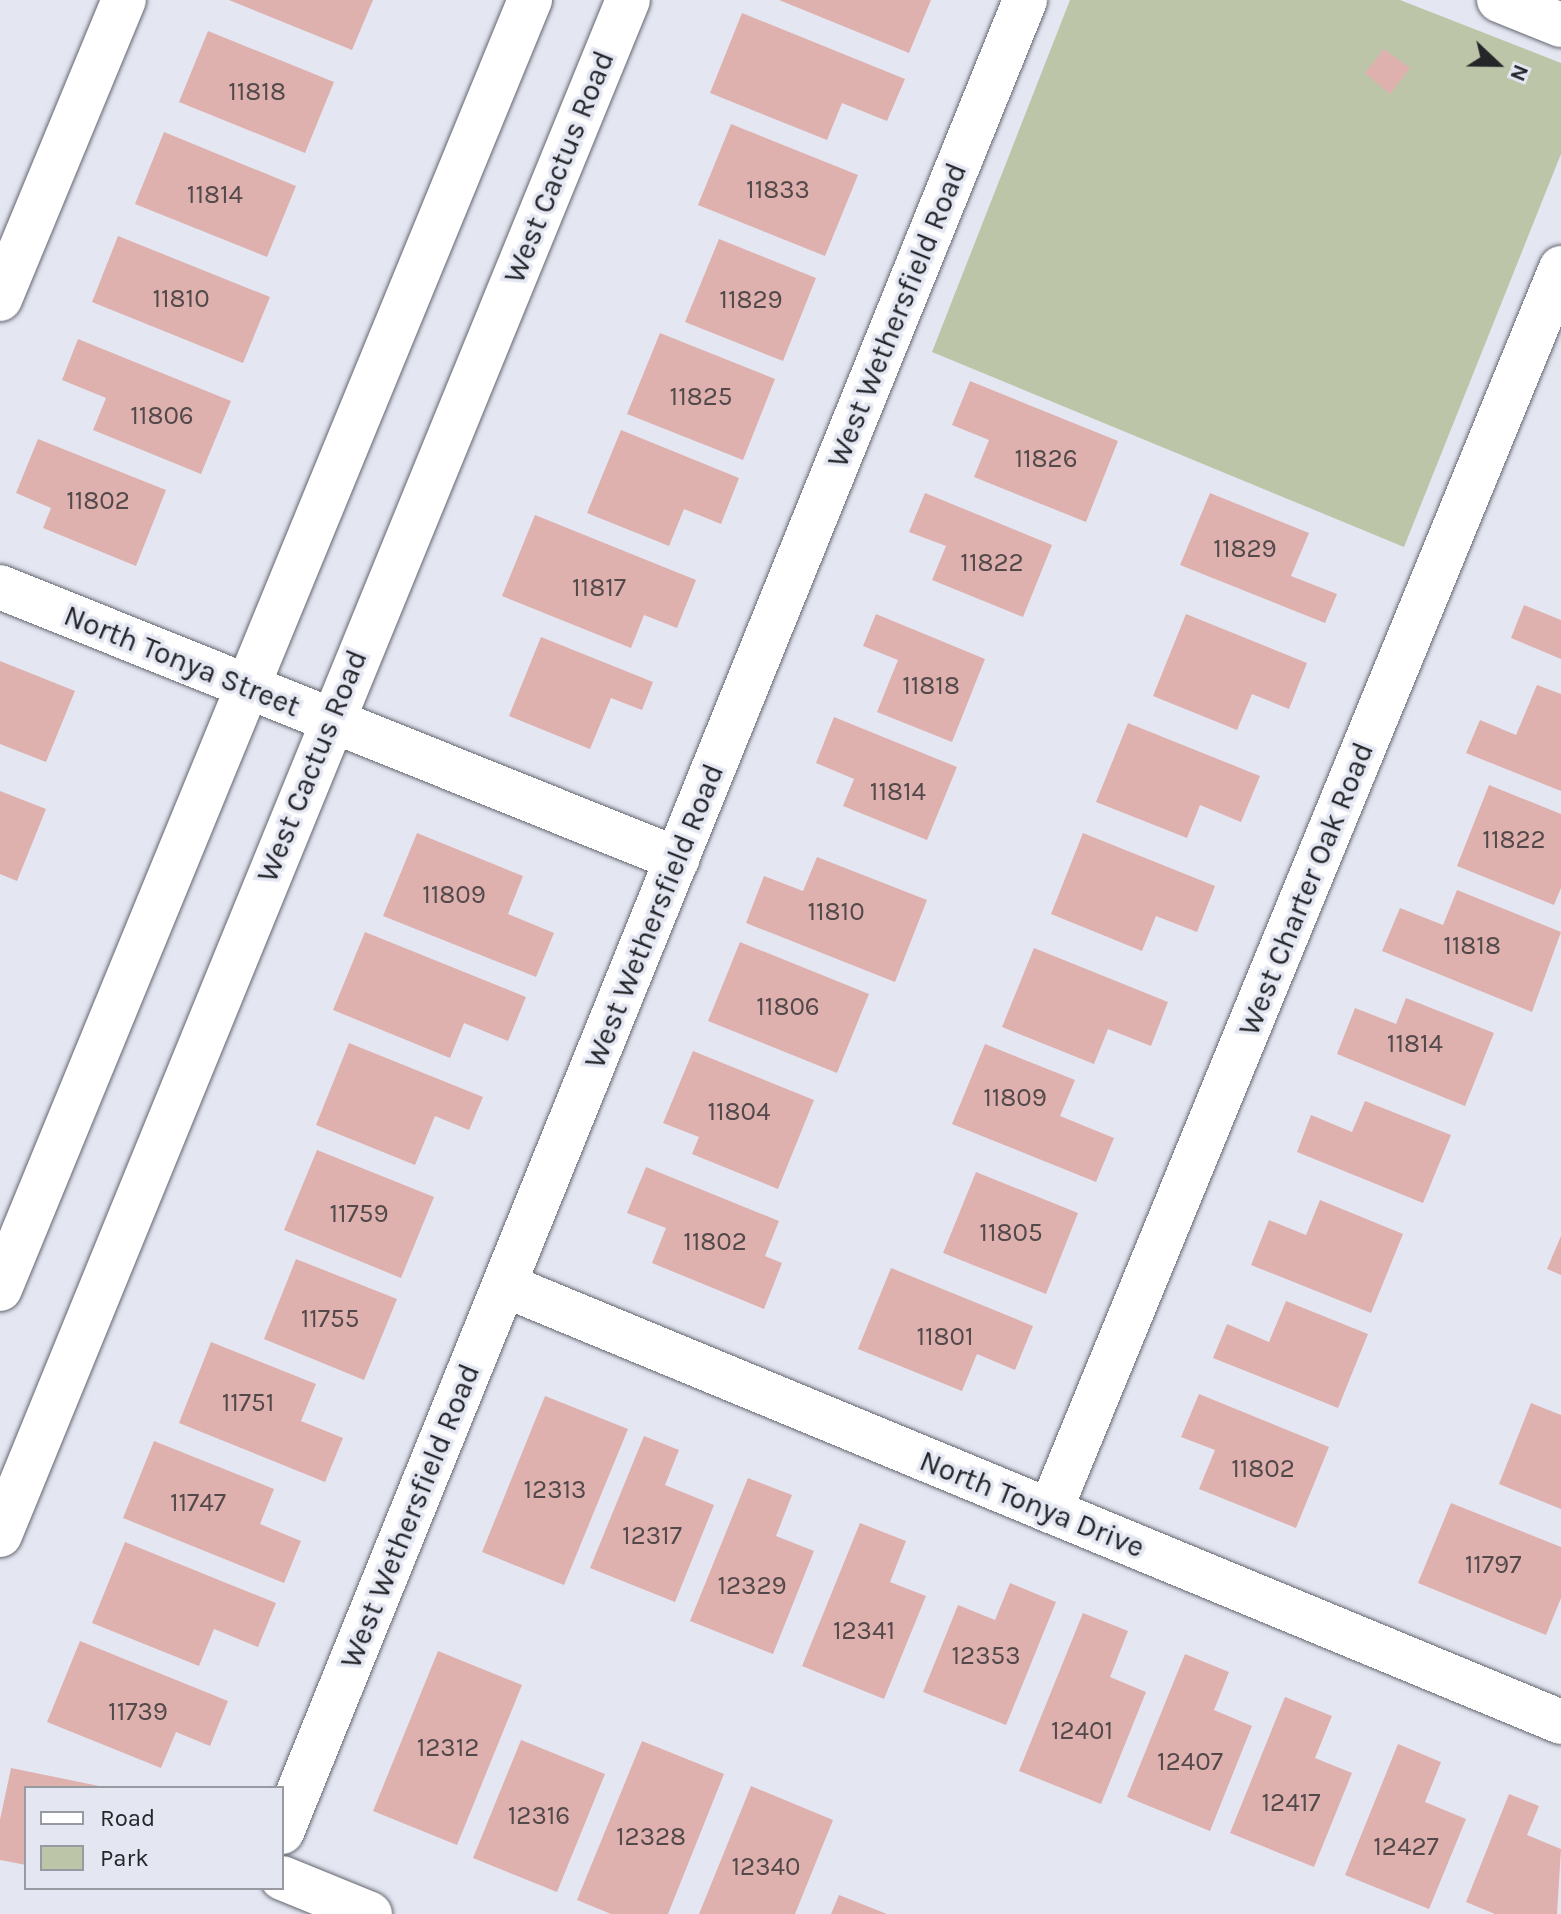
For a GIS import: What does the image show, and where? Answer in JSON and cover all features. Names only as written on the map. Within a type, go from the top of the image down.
[{"type":"street","points":[[0,299],[124,0]]},
{"type":"street","points":[[0,1289],[530,0]]},
{"type":"street","name":"West Cactus Road","points":[[0,1535],[330,721],[628,0]]},
{"type":"street","name":"West Wethersfield Road","points":[[284,1827],[1025,0]]},
{"type":"street","points":[[1499,0],[1561,25]]},
{"type":"street","name":"West Charter Oak Road","points":[[1050,1511],[1561,268]]},
{"type":"street","name":"North Tonya Street","points":[[0,587],[677,859]]},
{"type":"street","name":"North Tonya Drive","points":[[504,1285],[1561,1722]]},
{"type":"street","points":[[284,1879],[370,1914]]},
{"type":"green space","points":[[1070,0],[1400,0],[1561,63],[1561,154],[1404,547],[932,352]]},
{"type":"building","points":[[229,0],[373,0],[352,50]]},
{"type":"building","points":[[779,0],[931,0],[909,53]]},
{"type":"building","points":[[742,13],[905,79],[887,121],[842,103],[827,140],[710,93]]},
{"type":"building","points":[[208,31],[334,82],[305,153],[179,102]]},
{"type":"building","points":[[1384,49],[1410,68],[1390,94],[1365,73]]},
{"type":"building","points":[[731,124],[858,175],[825,256],[698,205]]},
{"type":"building","points":[[164,132],[296,186],[267,257],[135,204]]},
{"type":"building","points":[[118,236],[270,297],[243,363],[92,302]]},
{"type":"building","points":[[719,239],[816,278],[783,361],[685,322]]},
{"type":"building","points":[[660,333],[775,379],[743,460],[627,414]]},
{"type":"building","points":[[78,339],[231,401],[201,474],[93,430],[106,398],[62,380]]},
{"type":"building","points":[[970,381],[1118,441],[1086,522],[974,477],[989,440],[952,425]]},
{"type":"building","points":[[621,430],[739,478],[721,524],[684,509],[669,546],[587,513]]},
{"type":"building","points":[[38,439],[166,490],[136,566],[43,528],[51,508],[16,493]]},
{"type":"building","points":[[925,493],[1052,545],[1023,617],[932,580],[946,546],[909,532]]},
{"type":"building","points":[[1210,493],[1309,533],[1291,576],[1337,594],[1325,623],[1180,565]]},
{"type":"building","points":[[535,515],[696,580],[677,628],[644,615],[631,648],[502,596]]},
{"type":"building","points":[[1524,605],[1561,620],[1561,659],[1511,638]]},
{"type":"building","points":[[876,614],[985,659],[952,742],[877,712],[898,660],[863,646]]},
{"type":"building","points":[[1186,614],[1307,663],[1289,709],[1252,694],[1237,730],[1153,696]]},
{"type":"building","points":[[541,637],[653,682],[642,710],[611,698],[590,749],[509,716]]},
{"type":"building","points":[[0,661],[75,691],[46,762],[0,744]]},
{"type":"building","points":[[1537,685],[1561,694],[1561,791],[1466,753],[1480,720],[1516,735]]},
{"type":"building","points":[[834,717],[957,767],[927,840],[843,806],[854,779],[816,763]]},
{"type":"building","points":[[1128,723],[1260,776],[1241,822],[1200,805],[1187,838],[1096,802]]},
{"type":"building","points":[[1489,785],[1561,814],[1561,888],[1554,905],[1457,866]]},
{"type":"building","points":[[0,791],[46,809],[17,881],[0,874]]},
{"type":"building","points":[[417,833],[523,876],[508,914],[554,933],[536,977],[383,916]]},
{"type":"building","points":[[1083,833],[1215,886],[1197,932],[1156,916],[1142,951],[1051,914]]},
{"type":"building","points":[[817,857],[927,900],[895,982],[746,923],[764,876],[803,891]]},
{"type":"building","points":[[1457,890],[1561,932],[1532,1012],[1382,951],[1400,908],[1443,925]]},
{"type":"building","points":[[365,932],[526,997],[508,1041],[464,1023],[450,1058],[333,1010]]},
{"type":"building","points":[[740,942],[869,994],[837,1073],[708,1021]]},
{"type":"building","points":[[1034,948],[1168,1002],[1151,1046],[1108,1029],[1094,1064],[1002,1027]]},
{"type":"building","points":[[1406,998],[1494,1033],[1465,1106],[1337,1054],[1355,1008],[1396,1024]]},
{"type":"building","points":[[349,1043],[483,1097],[469,1130],[435,1116],[415,1165],[316,1125]]},
{"type":"building","points":[[985,1044],[1075,1080],[1060,1116],[1114,1138],[1096,1182],[952,1124]]},
{"type":"building","points":[[693,1051],[814,1100],[778,1189],[692,1154],[699,1137],[663,1123]]},
{"type":"building","points":[[1365,1101],[1451,1135],[1423,1203],[1297,1152],[1311,1115],[1352,1132]]},
{"type":"building","points":[[317,1150],[434,1197],[401,1278],[284,1230]]},
{"type":"building","points":[[646,1167],[779,1221],[765,1256],[782,1263],[764,1309],[652,1263],[666,1228],[627,1213]]},
{"type":"building","points":[[976,1172],[1078,1213],[1046,1294],[943,1253]]},
{"type":"building","points":[[1320,1200],[1403,1234],[1371,1313],[1251,1265],[1269,1220],[1306,1235]]},
{"type":"building","points":[[1561,1236],[1561,1275],[1547,1269]]},
{"type":"building","points":[[296,1259],[397,1299],[364,1380],[264,1339]]},
{"type":"building","points":[[891,1268],[1033,1326],[1015,1370],[977,1354],[962,1391],[858,1349]]},
{"type":"building","points":[[1286,1301],[1368,1334],[1338,1408],[1213,1358],[1227,1324],[1269,1342]]},
{"type":"building","points":[[211,1342],[316,1384],[301,1421],[343,1438],[325,1482],[179,1423]]},
{"type":"building","points":[[1199,1394],[1329,1447],[1296,1528],[1199,1489],[1215,1450],[1181,1437]]},
{"type":"building","points":[[545,1396],[628,1429],[564,1585],[482,1552]]},
{"type":"building","points":[[1531,1403],[1561,1415],[1561,1509],[1499,1484]]},
{"type":"building","points":[[644,1436],[679,1450],[665,1485],[714,1505],[675,1602],[590,1568]]},
{"type":"building","points":[[154,1441],[274,1489],[260,1524],[301,1541],[284,1583],[123,1518]]},
{"type":"building","points":[[748,1478],[792,1495],[776,1536],[814,1551],[773,1654],[690,1621]]},
{"type":"building","points":[[1451,1503],[1561,1547],[1561,1598],[1546,1635],[1418,1583]]},
{"type":"building","points":[[860,1523],[906,1541],[890,1582],[926,1596],[884,1699],[802,1666]]},
{"type":"building","points":[[125,1542],[276,1603],[258,1647],[214,1629],[199,1666],[92,1623]]},
{"type":"building","points":[[1010,1583],[1056,1602],[1006,1725],[923,1692],[958,1605],[995,1620]]},
{"type":"building","points":[[1083,1613],[1128,1631],[1110,1677],[1146,1692],[1101,1804],[1019,1771]]},
{"type":"building","points":[[80,1641],[228,1701],[210,1746],[176,1732],[161,1768],[47,1722]]},
{"type":"building","points":[[438,1651],[522,1685],[457,1845],[373,1811]]},
{"type":"building","points":[[1185,1654],[1229,1672],[1214,1710],[1252,1726],[1210,1831],[1127,1797]]},
{"type":"building","points":[[1285,1697],[1332,1716],[1315,1758],[1352,1773],[1314,1867],[1230,1833]]},
{"type":"building","points":[[521,1740],[605,1774],[557,1892],[473,1858]]},
{"type":"building","points":[[642,1741],[724,1774],[668,1914],[611,1914],[577,1900]]},
{"type":"building","points":[[1398,1744],[1441,1762],[1425,1802],[1466,1819],[1429,1909],[1345,1875]]},
{"type":"building","points":[[11,1768],[99,1786],[24,1786],[24,1865],[0,1860],[0,1820]]},
{"type":"building","points":[[751,1786],[833,1820],[795,1914],[699,1914]]},
{"type":"building","points":[[1509,1794],[1539,1806],[1527,1835],[1561,1849],[1557,1914],[1495,1914],[1466,1902]]},
{"type":"building","points":[[839,1895],[887,1914],[831,1914]]}]
